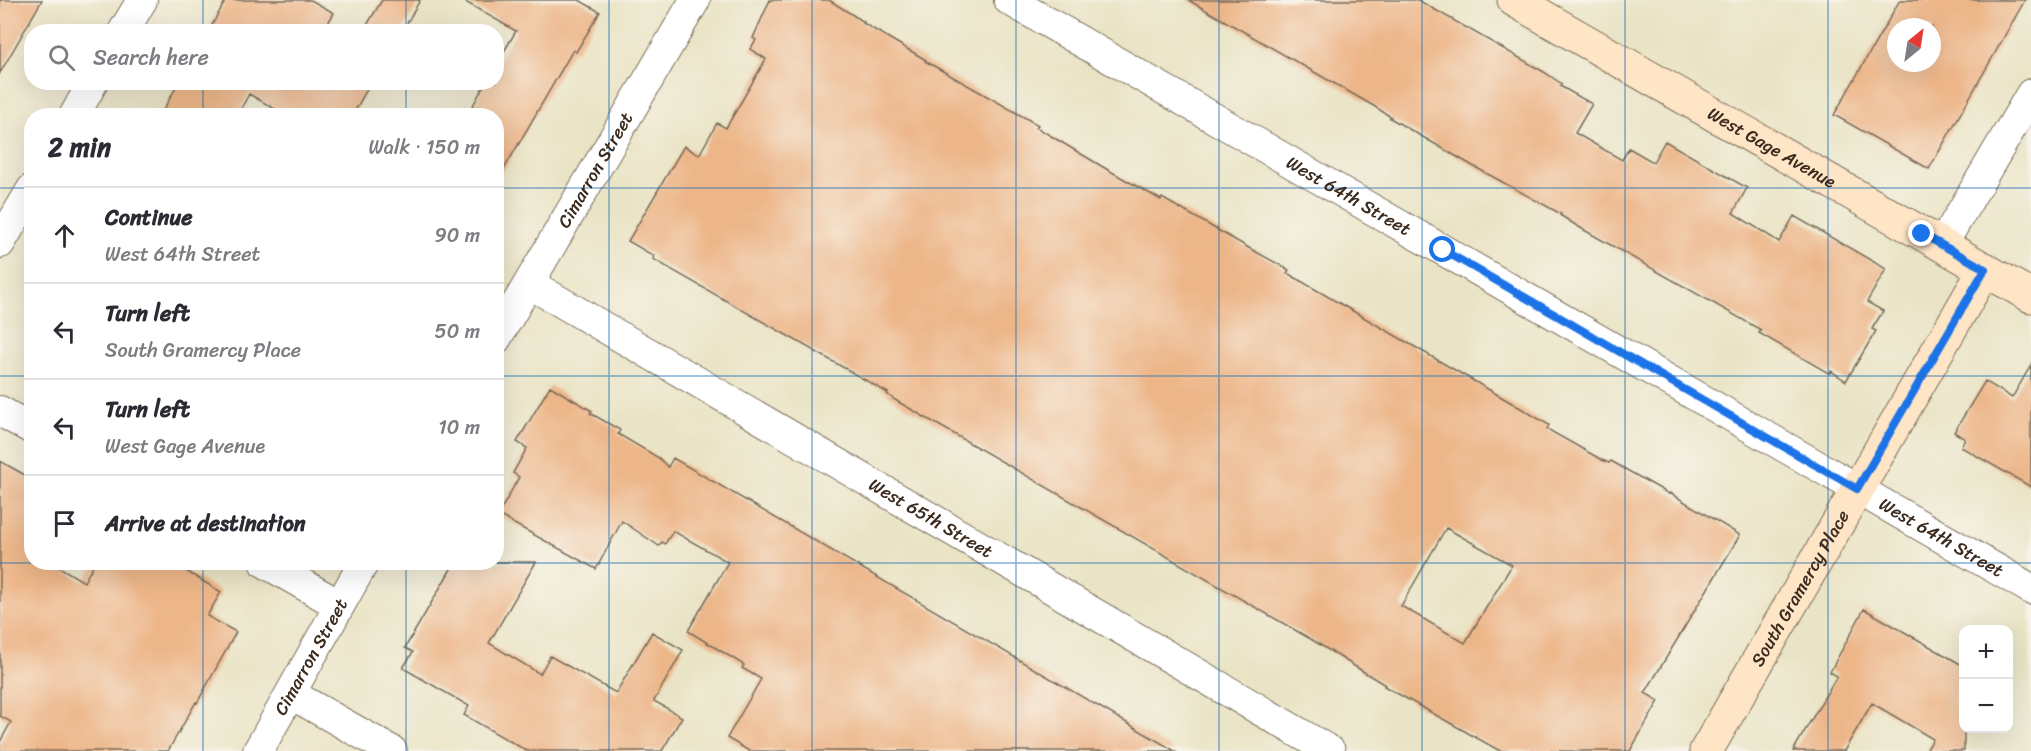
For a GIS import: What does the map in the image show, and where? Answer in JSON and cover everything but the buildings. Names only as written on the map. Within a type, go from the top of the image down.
[{"type":"street","points":[[128,24],[142,0]]},
{"type":"street","name":"Cimarron Street","points":[[504,326],[695,0]]},
{"type":"street","name":"West 64th Street","points":[[1009,0],[2031,589]]},
{"type":"street","name":"West Gage Avenue","points":[[1514,0],[2031,296]]},
{"type":"street","points":[[78,108],[89,90]]},
{"type":"street","points":[[1942,245],[2031,94]]},
{"type":"street","points":[[0,243],[24,202]]},
{"type":"street","name":"South Gramercy Place","points":[[1706,751],[1985,269]]},
{"type":"street","name":"West 65th Street","points":[[530,284],[1330,751]]},
{"type":"street","points":[[0,411],[24,424]]},
{"type":"street","points":[[278,570],[339,605]]},
{"type":"street","name":"Cimarron Street","points":[[258,751],[359,570]]},
{"type":"street","points":[[291,694],[392,751]]},
{"type":"route","points":[[1443,250],[1857,489],[1985,269],[1922,234]]}]
